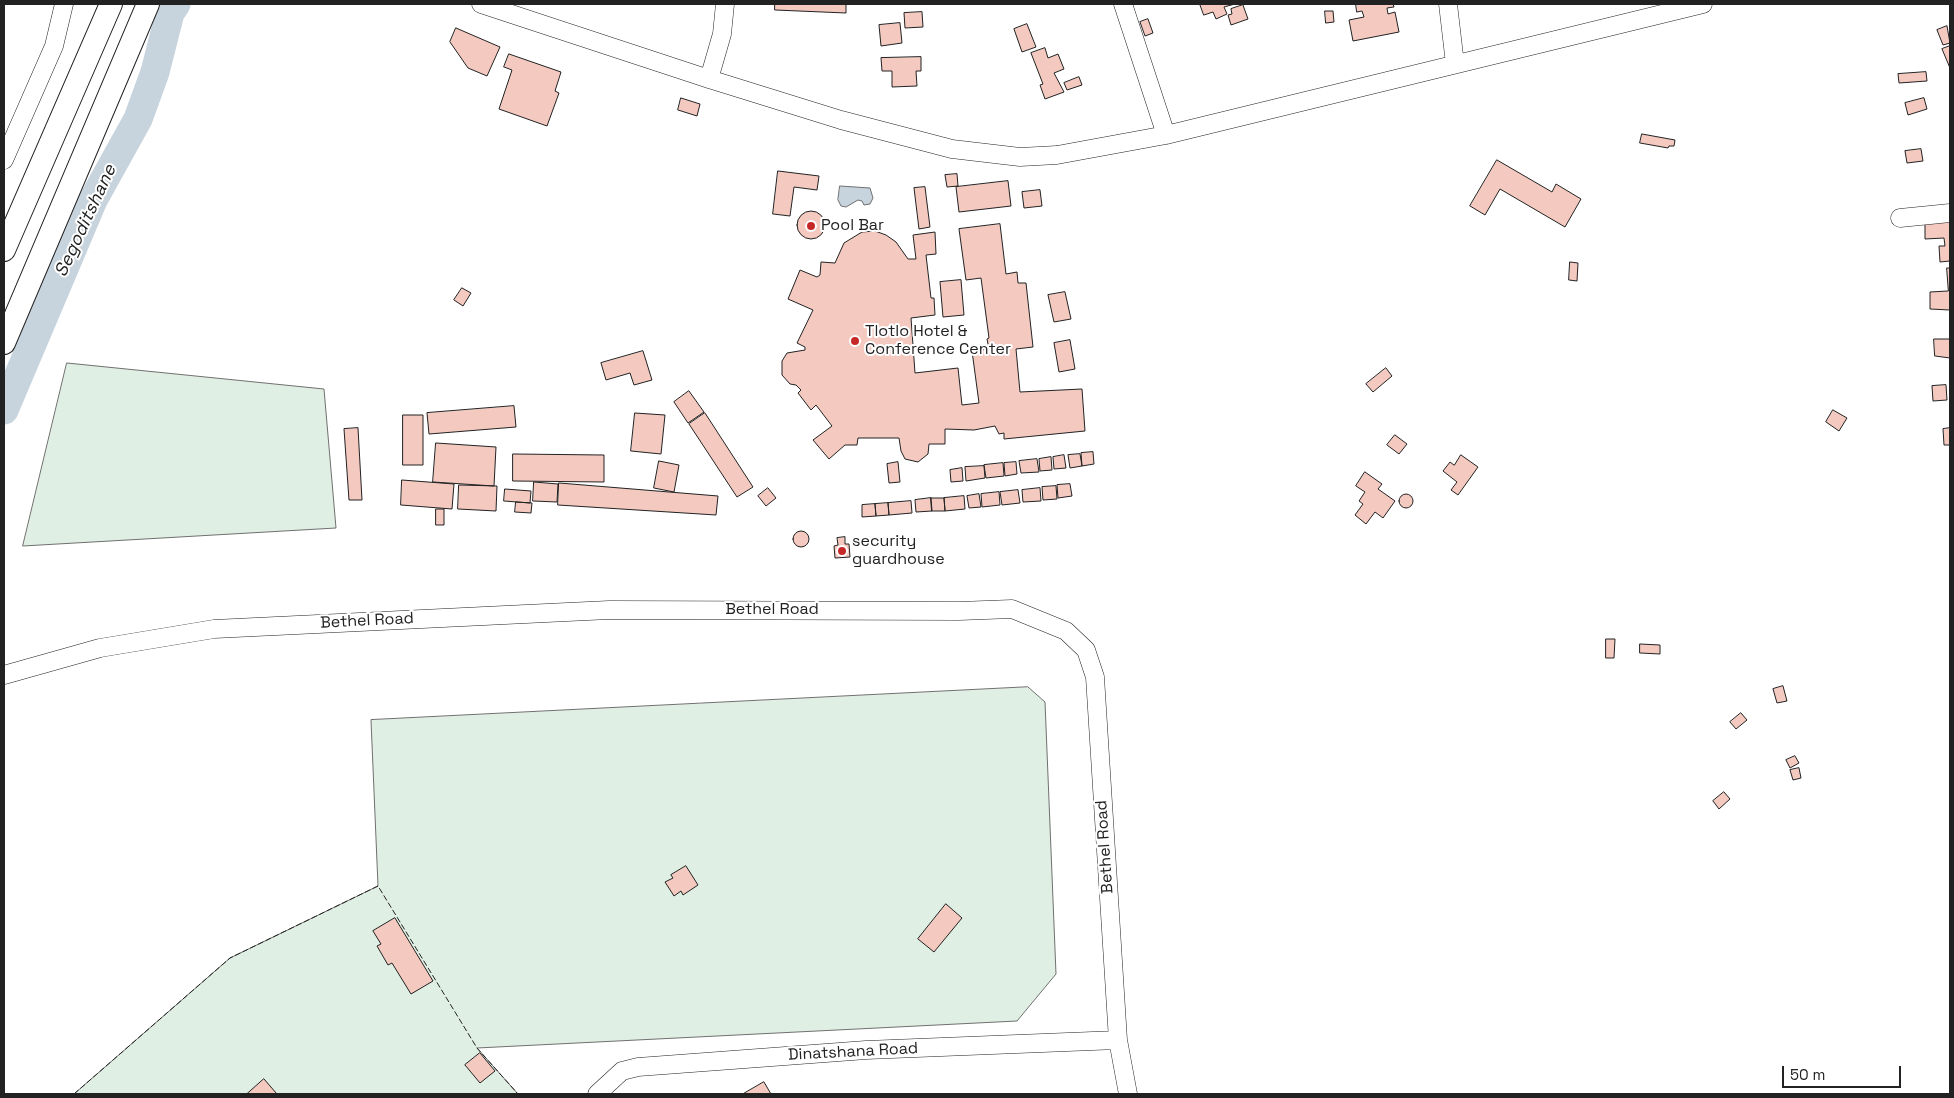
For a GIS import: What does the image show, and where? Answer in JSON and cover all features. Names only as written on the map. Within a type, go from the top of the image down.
[{"type":"main road","points":[[4,250],[111,4]]},
{"type":"main road","points":[[4,343],[148,4]]},
{"type":"street","points":[[4,160],[54,46],[64,4]]},
{"type":"street","points":[[482,4],[709,80],[841,120],[952,149],[1020,157],[1057,156],[1166,134],[1703,4]]},
{"type":"street","points":[[709,80],[722,34],[725,4]]},
{"type":"street","points":[[1123,4],[1166,134]]},
{"type":"street","points":[[1448,4],[1455,64]]},
{"type":"street","points":[[1900,218],[1950,213]]},
{"type":"street","name":"Bethel Road","points":[[4,675],[100,648],[214,629],[609,610],[960,611],[1012,609],[1066,631],[1086,650],[1095,677],[1118,1040],[1128,1094]]},
{"type":"street","name":"Dinatshana Road","points":[[597,1094],[622,1071],[638,1067],[866,1050],[1118,1040]]},
{"type":"green space","points":[[67,363],[324,389],[336,528],[23,546]]},
{"type":"green space","points":[[1028,687],[1045,702],[1056,974],[1017,1021],[477,1048],[518,1094],[74,1094],[230,958],[378,886],[371,720]]},
{"type":"shaded area","points":[[840,186],[870,188],[873,198],[870,204],[864,205],[862,201],[858,200],[846,207],[841,206],[838,200]]},
{"type":"building","points":[[775,4],[846,4],[846,13],[775,10]]},
{"type":"building","points":[[1200,4],[1235,4],[1224,7],[1227,14],[1216,19],[1213,12],[1204,15]]},
{"type":"building","points":[[1356,4],[1393,4],[1394,7],[1387,8],[1388,14],[1395,12],[1399,32],[1353,41],[1349,20],[1364,17],[1362,11],[1357,12]]},
{"type":"building","points":[[1243,5],[1248,19],[1231,25],[1228,15],[1232,14],[1231,9]]},
{"type":"building","points":[[1325,11],[1333,11],[1334,22],[1326,23]]},
{"type":"building","points":[[922,12],[923,27],[905,28],[904,13]]},
{"type":"building","points":[[1148,19],[1153,33],[1145,36],[1140,22]]},
{"type":"building","points":[[900,23],[902,43],[881,46],[879,25]]},
{"type":"building","points":[[1027,24],[1036,47],[1022,52],[1014,29]]},
{"type":"building","points":[[1947,26],[1950,43],[1943,45],[1937,30]]},
{"type":"building","points":[[456,28],[500,47],[487,76],[468,68],[450,42]]},
{"type":"building","points":[[1950,46],[1950,68],[1942,49]]},
{"type":"building","points":[[1045,48],[1048,58],[1058,54],[1064,69],[1054,73],[1064,92],[1045,99],[1040,85],[1043,84],[1031,53]]},
{"type":"building","points":[[509,54],[561,72],[555,91],[559,93],[547,126],[499,109],[512,70],[504,67]]},
{"type":"building","points":[[921,57],[921,71],[916,71],[917,86],[892,87],[892,71],[882,71],[881,58]]},
{"type":"building","points":[[1926,72],[1927,81],[1899,83],[1898,74]]},
{"type":"building","points":[[1079,77],[1082,85],[1067,90],[1064,83]]},
{"type":"building","points":[[681,98],[700,104],[697,116],[678,110]]},
{"type":"building","points":[[1924,98],[1927,109],[1908,115],[1905,103]]},
{"type":"building","points":[[1642,134],[1675,140],[1674,146],[1669,146],[1668,148],[1640,143]]},
{"type":"building","points":[[1921,149],[1923,161],[1907,163],[1905,151]]},
{"type":"building","points":[[1497,160],[1552,192],[1556,184],[1581,199],[1565,227],[1500,189],[1485,215],[1470,206]]},
{"type":"building","points":[[778,171],[819,176],[817,190],[794,187],[790,216],[773,214]]},
{"type":"building","points":[[957,174],[958,186],[947,187],[945,175]]},
{"type":"building","points":[[1008,181],[1011,206],[959,212],[956,187]]},
{"type":"building","points":[[925,187],[930,227],[919,229],[914,188]]},
{"type":"building","points":[[1040,190],[1042,206],[1024,208],[1022,192]]},
{"type":"building","name":"Pool Bar","points":[[811,211],[821,215],[825,225],[821,235],[811,239],[801,235],[797,225],[801,215]]},
{"type":"building","points":[[1934,219],[1950,219],[1950,261],[1940,262],[1939,246],[1945,246],[1944,238],[1925,239],[1925,224],[1934,223]]},
{"type":"building","name":"Tlotlo Hotel & Conference Center","points":[[1000,224],[1006,274],[1017,272],[1018,283],[1026,283],[1033,347],[1016,349],[1020,392],[1082,389],[1085,431],[1004,439],[1004,433],[999,434],[995,426],[974,430],[945,429],[945,444],[929,444],[928,454],[918,462],[905,459],[901,451],[899,438],[858,438],[857,445],[845,445],[829,459],[813,440],[832,426],[816,405],[811,410],[798,393],[801,390],[796,385],[790,384],[782,375],[782,361],[787,353],[805,350],[805,347],[797,343],[813,310],[788,299],[800,270],[817,277],[820,275],[821,262],[835,263],[844,243],[862,232],[875,231],[886,235],[896,242],[908,259],[916,259],[913,235],[935,232],[936,254],[926,255],[931,298],[934,298],[935,315],[911,318],[915,373],[958,368],[962,405],[979,403],[972,351],[989,349],[987,339],[989,338],[981,278],[966,280],[959,229]]},
{"type":"building","points":[[1570,262],[1578,263],[1577,281],[1569,280]]},
{"type":"building","points":[[1947,268],[1950,268],[1950,310],[1930,309],[1930,292],[1948,291]]},
{"type":"building","points":[[961,280],[964,315],[943,317],[940,282]]},
{"type":"building","points":[[462,288],[471,293],[463,306],[454,300]]},
{"type":"building","points":[[1065,292],[1071,319],[1054,322],[1048,295]]},
{"type":"building","points":[[1934,339],[1950,339],[1950,358],[1935,356]]},
{"type":"building","points":[[1070,340],[1075,369],[1059,372],[1054,343]]},
{"type":"building","points":[[643,351],[652,380],[634,385],[630,373],[606,380],[601,363]]},
{"type":"building","points":[[1386,368],[1392,376],[1373,392],[1366,384]]},
{"type":"building","points":[[1946,385],[1947,400],[1933,401],[1932,386]]},
{"type":"building","points":[[689,391],[704,412],[688,423],[674,402]]},
{"type":"building","points":[[514,406],[516,427],[429,434],[427,413]]},
{"type":"building","points":[[1833,410],[1847,418],[1839,431],[1826,422]]},
{"type":"building","points":[[635,413],[665,415],[661,454],[631,451]]},
{"type":"building","points":[[705,413],[753,487],[737,497],[689,424]]},
{"type":"building","points":[[403,415],[423,415],[423,465],[403,465]]},
{"type":"building","points":[[358,428],[362,500],[349,500],[344,429]]},
{"type":"building","points":[[1950,428],[1950,445],[1944,445],[1943,429]]},
{"type":"building","points":[[1395,435],[1407,444],[1399,454],[1387,445]]},
{"type":"building","points":[[436,443],[496,447],[494,486],[433,482]]},
{"type":"building","points":[[1093,452],[1094,464],[1082,466],[1081,453]]},
{"type":"building","points":[[513,454],[604,455],[604,482],[513,481]]},
{"type":"building","points":[[1080,454],[1082,466],[1070,468],[1068,455]]},
{"type":"building","points":[[1064,455],[1066,468],[1054,469],[1053,457]]},
{"type":"building","points":[[1461,455],[1478,467],[1458,495],[1451,490],[1457,482],[1443,471],[1450,462],[1454,465]]},
{"type":"building","points":[[1051,457],[1052,470],[1040,471],[1039,459]]},
{"type":"building","points":[[1037,459],[1039,472],[1021,473],[1019,461]]},
{"type":"building","points":[[659,461],[679,465],[674,492],[654,488]]},
{"type":"building","points":[[898,462],[900,482],[889,483],[887,464]]},
{"type":"building","points":[[1016,462],[1017,474],[1005,476],[1004,463]]},
{"type":"building","points":[[1003,463],[1004,476],[986,478],[984,465]]},
{"type":"building","points":[[984,466],[985,478],[966,481],[965,467]]},
{"type":"building","points":[[962,468],[963,481],[951,482],[950,470]]},
{"type":"building","points":[[1365,472],[1382,484],[1378,489],[1395,501],[1383,518],[1375,512],[1366,524],[1355,515],[1363,504],[1359,501],[1365,492],[1356,486]]},
{"type":"building","points":[[402,480],[454,484],[452,509],[401,505]]},
{"type":"building","points":[[534,482],[558,484],[557,502],[533,501]]},
{"type":"building","points":[[559,483],[718,496],[716,515],[558,505]]},
{"type":"building","points":[[1070,484],[1072,496],[1058,498],[1057,485]]},
{"type":"building","points":[[459,485],[497,486],[496,511],[458,509]]},
{"type":"building","points":[[1056,486],[1057,499],[1043,500],[1042,487]]},
{"type":"building","points":[[768,488],[776,498],[766,506],[758,496]]},
{"type":"building","points":[[1040,488],[1041,501],[1023,502],[1022,490]]},
{"type":"building","points":[[505,489],[531,491],[530,503],[504,501]]},
{"type":"building","points":[[1018,490],[1020,503],[1002,505],[1000,492]]},
{"type":"building","points":[[999,492],[1000,505],[982,507],[981,494]]},
{"type":"building","points":[[979,494],[981,507],[969,508],[967,496]]},
{"type":"building","points":[[1403,494],[1409,494],[1413,501],[1409,508],[1403,508],[1399,504],[1399,498]]},
{"type":"building","points":[[964,496],[965,509],[945,511],[944,498]]},
{"type":"building","points":[[931,498],[932,511],[916,512],[915,500]]},
{"type":"building","points":[[931,498],[944,498],[945,511],[932,511]]},
{"type":"building","points":[[911,501],[912,513],[889,515],[888,503]]},
{"type":"building","points":[[516,502],[532,503],[531,513],[515,512]]},
{"type":"building","points":[[888,503],[889,515],[876,516],[875,504]]},
{"type":"building","points":[[875,504],[876,516],[862,517],[862,505]]},
{"type":"building","points":[[436,509],[444,509],[444,525],[436,525]]},
{"type":"building","points":[[801,531],[809,539],[801,547],[793,539]]},
{"type":"building","name":"security guardhouse","points":[[845,537],[845,544],[849,544],[850,557],[835,558],[834,546],[838,545],[837,538]]},
{"type":"building","points":[[1606,639],[1615,639],[1614,658],[1606,658]]},
{"type":"building","points":[[1640,644],[1660,645],[1660,654],[1640,653]]},
{"type":"building","points":[[1783,686],[1787,701],[1777,703],[1773,689]]},
{"type":"building","points":[[1741,713],[1747,720],[1736,729],[1730,722]]},
{"type":"building","points":[[1795,756],[1799,763],[1790,768],[1786,760]]},
{"type":"building","points":[[1799,768],[1801,778],[1793,780],[1790,770]]},
{"type":"building","points":[[1724,792],[1730,799],[1719,809],[1713,801]]},
{"type":"building","points":[[686,866],[698,885],[683,895],[681,891],[674,896],[665,882],[673,878],[671,875]]},
{"type":"building","points":[[946,904],[962,918],[934,952],[918,939]]},
{"type":"building","points":[[395,918],[433,981],[411,994],[392,963],[388,965],[377,946],[381,944],[373,931]]},
{"type":"building","points":[[480,1053],[495,1071],[480,1083],[465,1065]]},
{"type":"building","points":[[264,1079],[277,1094],[247,1094]]},
{"type":"building","points":[[764,1082],[771,1094],[743,1094]]},
{"type":"waterway","name":"Segoditshane","points":[[4,410],[93,200],[138,119],[155,72],[170,13],[176,4]]},
{"type":"fence","points":[[74,1094],[230,958],[378,886],[477,1048],[518,1094]]},
{"type":"place","name":"Pool Bar","points":[[811,226]]},
{"type":"place","name":"Tlotlo Hotel & Conference Center","points":[[855,341]]},
{"type":"place","name":"security guardhouse","points":[[842,551]]}]
